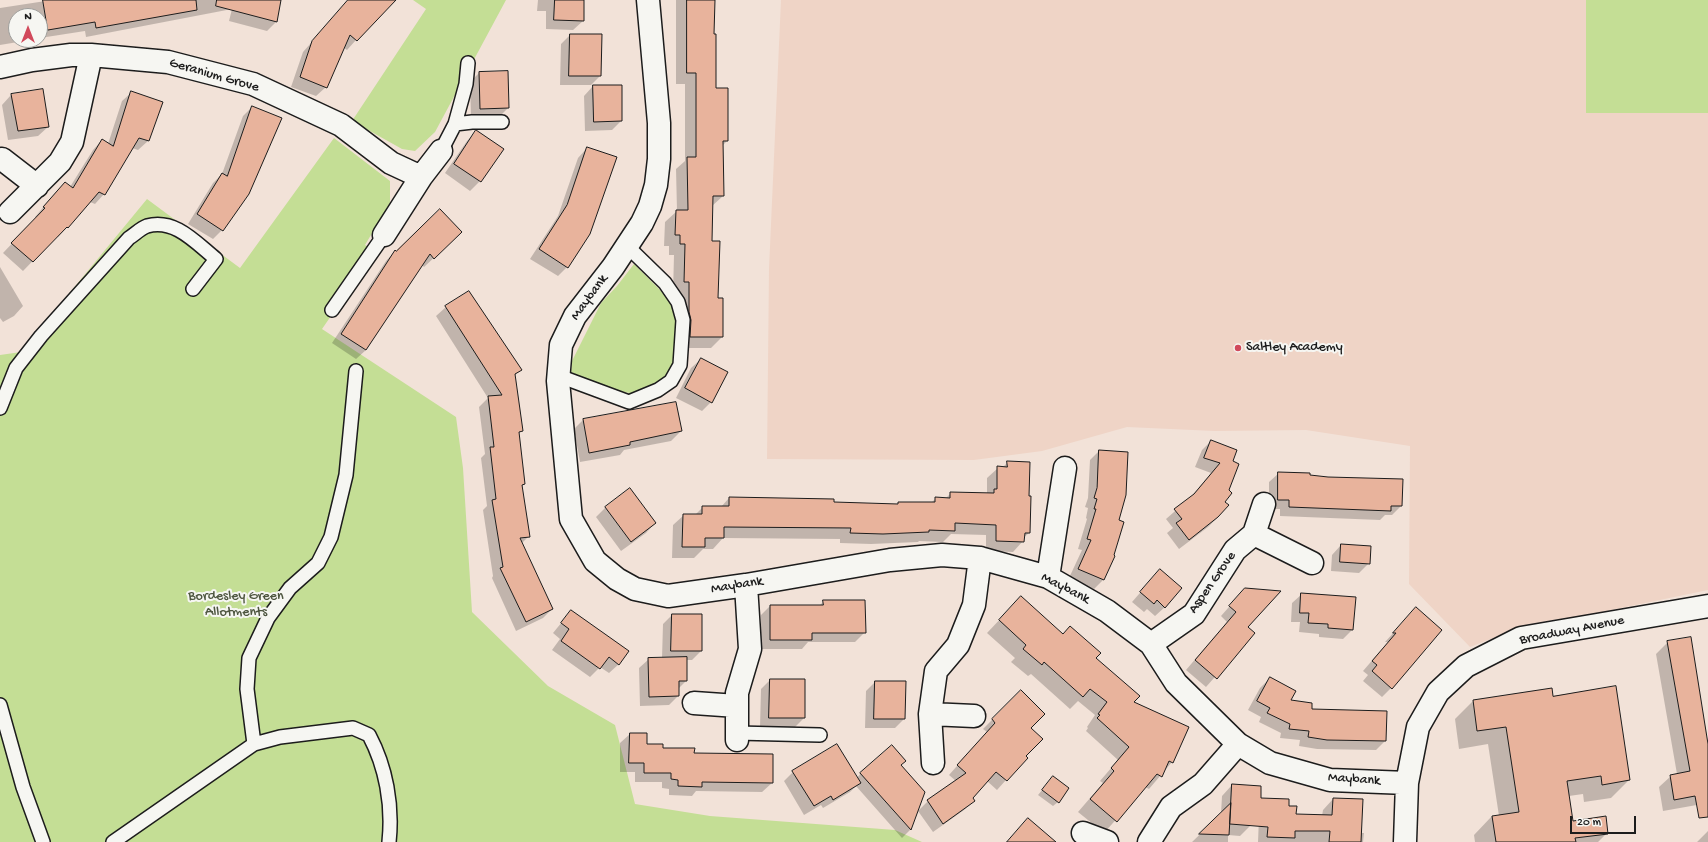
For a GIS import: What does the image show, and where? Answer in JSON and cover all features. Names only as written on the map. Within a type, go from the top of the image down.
[{"type":"street","name":"Maybank","points":[[648,0],[659,123],[659,159],[656,185],[650,206],[642,223],[576,316],[567,330],[561,345],[559,376],[571,519],[595,561],[617,579],[635,589],[668,596],[746,585],[890,560],[942,555],[980,558],[1048,577],[1107,611],[1150,644],[1176,683],[1238,744],[1270,763],[1330,780],[1407,783]]},
{"type":"street","name":"Geranium Grove","points":[[0,67],[32,60],[71,56],[91,56],[168,62],[253,84],[340,125],[391,163],[421,177]]},
{"type":"street","points":[[10,212],[60,162],[72,142],[91,56]]},
{"type":"street","points":[[384,235],[421,177],[441,151]]},
{"type":"street","points":[[2,159],[37,186]]},
{"type":"street","points":[[1048,577],[1065,468]]},
{"type":"street","points":[[1264,504],[1254,534],[1312,563]]},
{"type":"street","name":"Aspen Grove","points":[[1150,644],[1194,614],[1235,550],[1254,534]]},
{"type":"street","points":[[933,763],[930,714],[936,671],[958,645],[974,605],[980,558]]},
{"type":"street","points":[[737,736],[737,693],[750,649],[746,585]]},
{"type":"street","name":"Broadway Avenue","points":[[1405,842],[1407,783],[1418,727],[1438,692],[1466,666],[1521,638],[1708,606]]},
{"type":"street","points":[[694,703],[737,706]]},
{"type":"street","points":[[930,714],[974,716]]},
{"type":"street","points":[[1149,842],[1171,807],[1203,784],[1238,744]]},
{"type":"street","points":[[1083,833],[1107,842]]},
{"type":"lane","points":[[441,151],[455,124],[466,84],[468,63]]},
{"type":"lane","points":[[455,124],[472,122],[502,122]]},
{"type":"lane","points":[[0,408],[16,368],[41,336],[129,238],[145,226],[161,224],[182,231],[216,259],[193,289]]},
{"type":"lane","points":[[332,310],[384,235]]},
{"type":"lane","points":[[559,376],[629,402],[658,390],[671,380],[680,365],[683,320],[678,302],[665,283],[627,246]]},
{"type":"lane","points":[[254,744],[247,689],[249,658],[268,618],[290,588],[318,563],[331,537],[346,475],[356,371]]},
{"type":"lane","points":[[0,705],[23,788],[43,842]]},
{"type":"lane","points":[[113,842],[254,744],[280,737],[353,728],[369,735],[379,754],[387,783],[390,842]]},
{"type":"lane","points":[[737,736],[820,735]]},
{"type":"shaded area","name":"Saltley Academy","points":[[781,0],[1708,0],[1708,590],[1592,614],[1529,624],[1470,647],[1409,584],[1410,446],[1306,430],[1215,431],[1127,427],[1042,451],[974,460],[767,459],[769,269]]},
{"type":"green space","points":[[413,0],[506,0],[435,132],[415,151],[402,149],[352,121],[426,9]]},
{"type":"green space","points":[[1586,0],[1708,0],[1708,113],[1586,113]]},
{"type":"green space","name":"Bordesley Green Allotments","points":[[334,138],[390,181],[390,203],[365,245],[376,251],[322,329],[456,417],[463,468],[472,612],[548,686],[615,725],[635,804],[710,816],[895,830],[922,842],[0,842],[0,355],[21,352],[147,199],[240,268]]},
{"type":"green space","points":[[634,264],[668,298],[679,321],[677,355],[661,385],[639,395],[601,387],[571,372],[572,361],[601,303],[617,286]]},
{"type":"building","points":[[43,0],[196,0],[197,10],[96,28],[95,22],[48,30],[48,8],[44,8]]},
{"type":"building","points":[[217,0],[281,0],[277,22],[216,6]]},
{"type":"building","points":[[348,0],[396,0],[357,41],[350,35],[327,88],[300,77],[312,41]]},
{"type":"building","points":[[555,0],[584,0],[584,21],[554,20]]},
{"type":"building","points":[[687,0],[715,0],[714,34],[716,34],[716,88],[728,88],[728,141],[723,141],[724,196],[713,196],[712,241],[720,241],[718,298],[723,298],[723,337],[690,337],[691,320],[689,312],[689,282],[684,282],[685,244],[680,244],[680,235],[675,235],[676,210],[688,210],[687,157],[696,157],[696,73],[687,73]]},
{"type":"building","points":[[570,34],[602,34],[601,76],[569,76]]},
{"type":"building","points":[[508,71],[509,108],[480,109],[479,72]]},
{"type":"building","points":[[593,85],[622,85],[622,121],[594,122]]},
{"type":"building","points":[[43,89],[49,127],[18,131],[11,94]]},
{"type":"building","points":[[131,91],[163,102],[149,141],[139,138],[105,195],[99,192],[68,228],[67,227],[33,262],[11,243],[45,208],[43,207],[65,182],[73,188],[102,139],[113,146]]},
{"type":"building","points":[[252,106],[282,118],[249,194],[223,231],[197,214],[222,173],[227,176]]},
{"type":"building","points":[[476,130],[504,149],[481,182],[454,164]]},
{"type":"building","points":[[587,147],[617,157],[590,234],[568,268],[539,249],[567,205]]},
{"type":"building","points":[[440,209],[462,232],[434,259],[430,254],[366,350],[341,334],[395,250],[396,251]]},
{"type":"building","points":[[469,291],[522,370],[515,374],[523,431],[519,432],[525,484],[522,485],[530,537],[520,538],[553,609],[526,622],[500,568],[503,567],[492,500],[496,499],[490,447],[494,447],[488,396],[502,395],[445,306]]},
{"type":"building","points":[[701,358],[728,372],[712,403],[685,388]]},
{"type":"building","points":[[676,402],[682,431],[630,442],[630,445],[589,453],[583,419]]},
{"type":"building","points":[[1211,440],[1237,450],[1233,461],[1239,464],[1229,490],[1232,493],[1225,502],[1229,505],[1218,517],[1189,540],[1176,523],[1182,519],[1174,509],[1194,494],[1220,463],[1204,458]]},
{"type":"building","points":[[1099,450],[1128,452],[1126,495],[1119,520],[1124,522],[1114,555],[1115,556],[1104,580],[1078,569],[1091,540],[1087,539],[1096,509],[1094,509],[1097,499],[1094,498],[1097,488]]},
{"type":"building","points":[[1007,461],[1030,462],[1030,533],[1025,533],[1024,542],[996,541],[996,525],[955,523],[955,531],[929,530],[929,532],[883,534],[850,533],[851,528],[724,527],[724,538],[705,538],[705,547],[682,547],[683,514],[702,514],[702,506],[729,506],[729,497],[834,499],[834,502],[898,504],[898,502],[935,502],[935,497],[950,498],[950,492],[994,493],[994,489],[997,489],[997,466],[1007,467]]},
{"type":"building","points":[[1278,472],[1310,473],[1310,475],[1328,477],[1403,479],[1402,506],[1391,506],[1391,511],[1289,507],[1289,500],[1278,500]]},
{"type":"building","points":[[630,488],[656,523],[631,542],[605,507]]},
{"type":"building","points":[[1341,544],[1371,546],[1370,564],[1340,562]]},
{"type":"building","points":[[1160,569],[1182,588],[1165,608],[1157,600],[1154,604],[1140,592]]},
{"type":"building","points":[[1245,588],[1281,591],[1248,627],[1255,633],[1217,679],[1195,660],[1236,612],[1229,606]]},
{"type":"building","points":[[1301,593],[1356,597],[1353,630],[1328,628],[1328,624],[1308,623],[1309,613],[1300,613]]},
{"type":"building","points":[[1021,596],[1063,634],[1070,626],[1101,653],[1096,658],[1140,696],[1134,702],[1189,727],[1173,763],[1169,761],[1162,777],[1157,774],[1117,822],[1090,799],[1114,771],[1111,768],[1129,747],[1097,718],[1100,715],[1098,714],[1107,702],[1090,689],[1083,697],[1044,662],[1042,665],[1023,649],[1026,645],[999,620]]},
{"type":"building","points":[[823,600],[865,600],[866,633],[812,633],[812,640],[770,640],[770,605],[823,605]]},
{"type":"building","points":[[1416,607],[1442,630],[1392,689],[1372,671],[1377,665],[1372,661],[1396,633],[1393,633]]},
{"type":"building","points":[[571,610],[629,651],[619,665],[609,657],[600,669],[561,641],[569,629],[561,623]]},
{"type":"building","points":[[672,614],[702,614],[702,651],[671,651]]},
{"type":"building","points":[[1691,637],[1708,744],[1708,817],[1699,818],[1695,796],[1674,800],[1670,775],[1690,771],[1667,641]]},
{"type":"building","points":[[687,657],[687,681],[679,681],[679,696],[649,697],[648,658]]},
{"type":"building","points":[[1270,677],[1296,691],[1291,700],[1312,703],[1312,709],[1387,711],[1386,741],[1327,740],[1308,737],[1309,731],[1289,729],[1290,724],[1267,713],[1270,708],[1257,701]]},
{"type":"building","points":[[770,679],[805,679],[805,718],[769,718]]},
{"type":"building","points":[[875,681],[906,681],[905,719],[874,719]]},
{"type":"building","points":[[1616,686],[1630,780],[1602,785],[1601,776],[1567,781],[1573,821],[1606,816],[1608,834],[1575,838],[1576,842],[1496,842],[1492,816],[1519,812],[1506,727],[1477,731],[1473,700],[1552,688],[1553,696]]},
{"type":"building","points":[[1021,690],[1045,714],[1031,728],[1043,739],[1026,756],[1028,758],[1007,781],[996,772],[973,798],[975,801],[943,824],[927,800],[966,773],[957,765],[995,723],[992,719]]},
{"type":"building","points":[[630,733],[647,733],[647,744],[663,744],[663,748],[695,748],[694,753],[773,754],[773,783],[702,782],[702,787],[678,786],[678,780],[671,779],[671,773],[644,773],[644,763],[629,763]]},
{"type":"building","points":[[837,744],[861,783],[833,800],[831,796],[814,806],[792,771]]},
{"type":"building","points":[[892,745],[906,761],[901,765],[925,792],[911,830],[860,773]]},
{"type":"building","points":[[1053,776],[1069,788],[1059,803],[1042,790]]},
{"type":"building","points":[[1232,784],[1261,786],[1261,798],[1289,799],[1289,806],[1297,806],[1296,814],[1332,815],[1333,798],[1363,799],[1361,842],[1329,842],[1330,831],[1295,831],[1295,838],[1267,837],[1268,827],[1230,824]]},
{"type":"building","points":[[1231,803],[1229,835],[1199,834]]},
{"type":"building","points":[[1028,818],[1056,842],[1007,842]]},
{"type":"place","name":"Saltley Academy","points":[[1238,348]]}]
